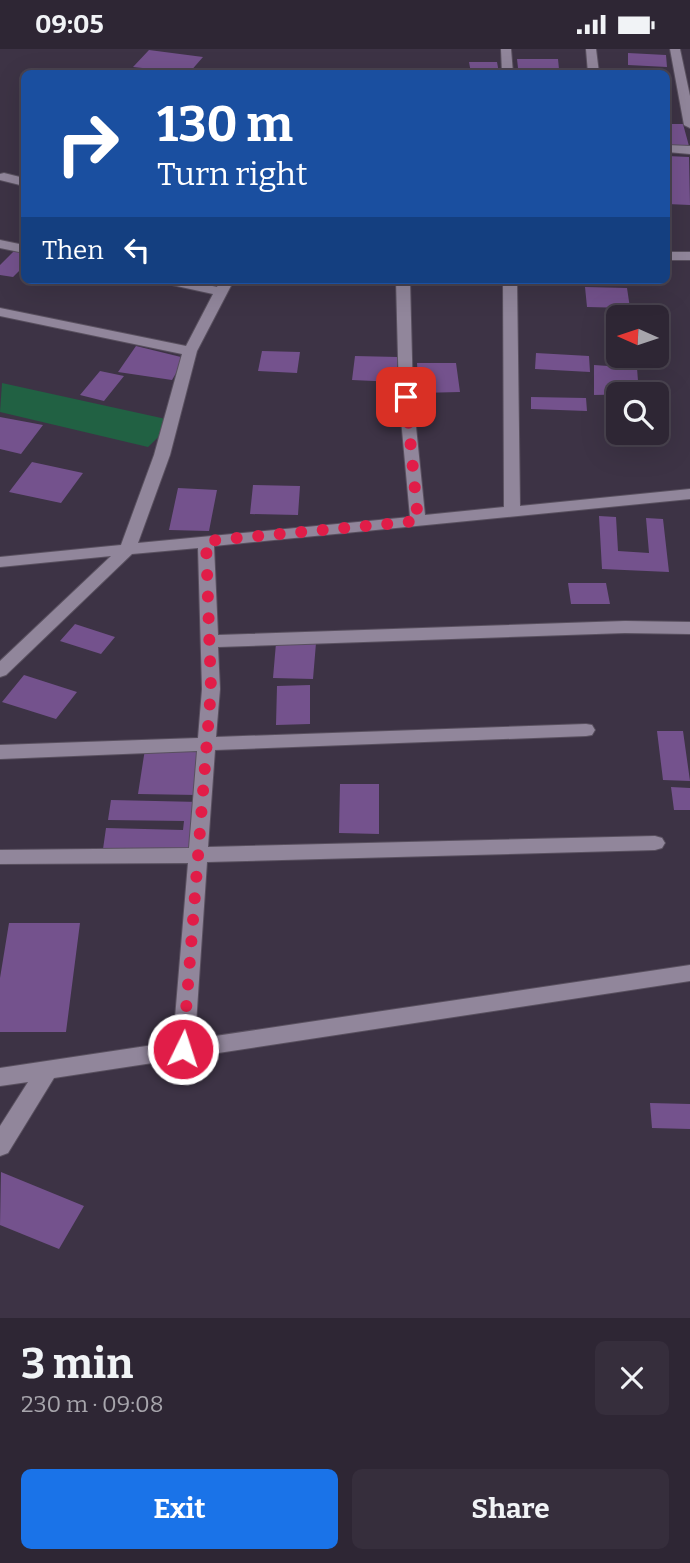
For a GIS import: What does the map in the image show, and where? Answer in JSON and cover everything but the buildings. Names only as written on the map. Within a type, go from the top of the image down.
[{"type":"street","points":[[506,49],[509,70]]},
{"type":"street","points":[[591,49],[594,70]]},
{"type":"street","points":[[675,49],[690,125]]},
{"type":"street","points":[[670,149],[690,150]]},
{"type":"street","points":[[4,177],[21,181]]},
{"type":"street","points":[[0,244],[21,248]]},
{"type":"street","points":[[670,256],[690,256]]},
{"type":"street","points":[[0,671],[128,549],[162,455],[190,351],[223,286],[205,284]]},
{"type":"street","points":[[403,284],[406,397],[418,521]]},
{"type":"street","points":[[510,284],[512,511]]},
{"type":"street","points":[[0,312],[190,351]]},
{"type":"street","points":[[0,562],[690,494]]},
{"type":"street","points":[[183,1049],[208,744],[211,641],[206,541]]},
{"type":"street","points":[[211,641],[625,627],[690,628]]},
{"type":"street","points":[[0,752],[586,730]]},
{"type":"street","points":[[0,857],[197,855],[654,843]]},
{"type":"street","points":[[0,1077],[690,973]]},
{"type":"street","points":[[0,1146],[47,1070]]},
{"type":"green space","points":[[2,383],[175,421],[148,447],[0,412]]},
{"type":"route","points":[[183,1049],[211,689],[206,541],[418,521],[406,397]]}]
